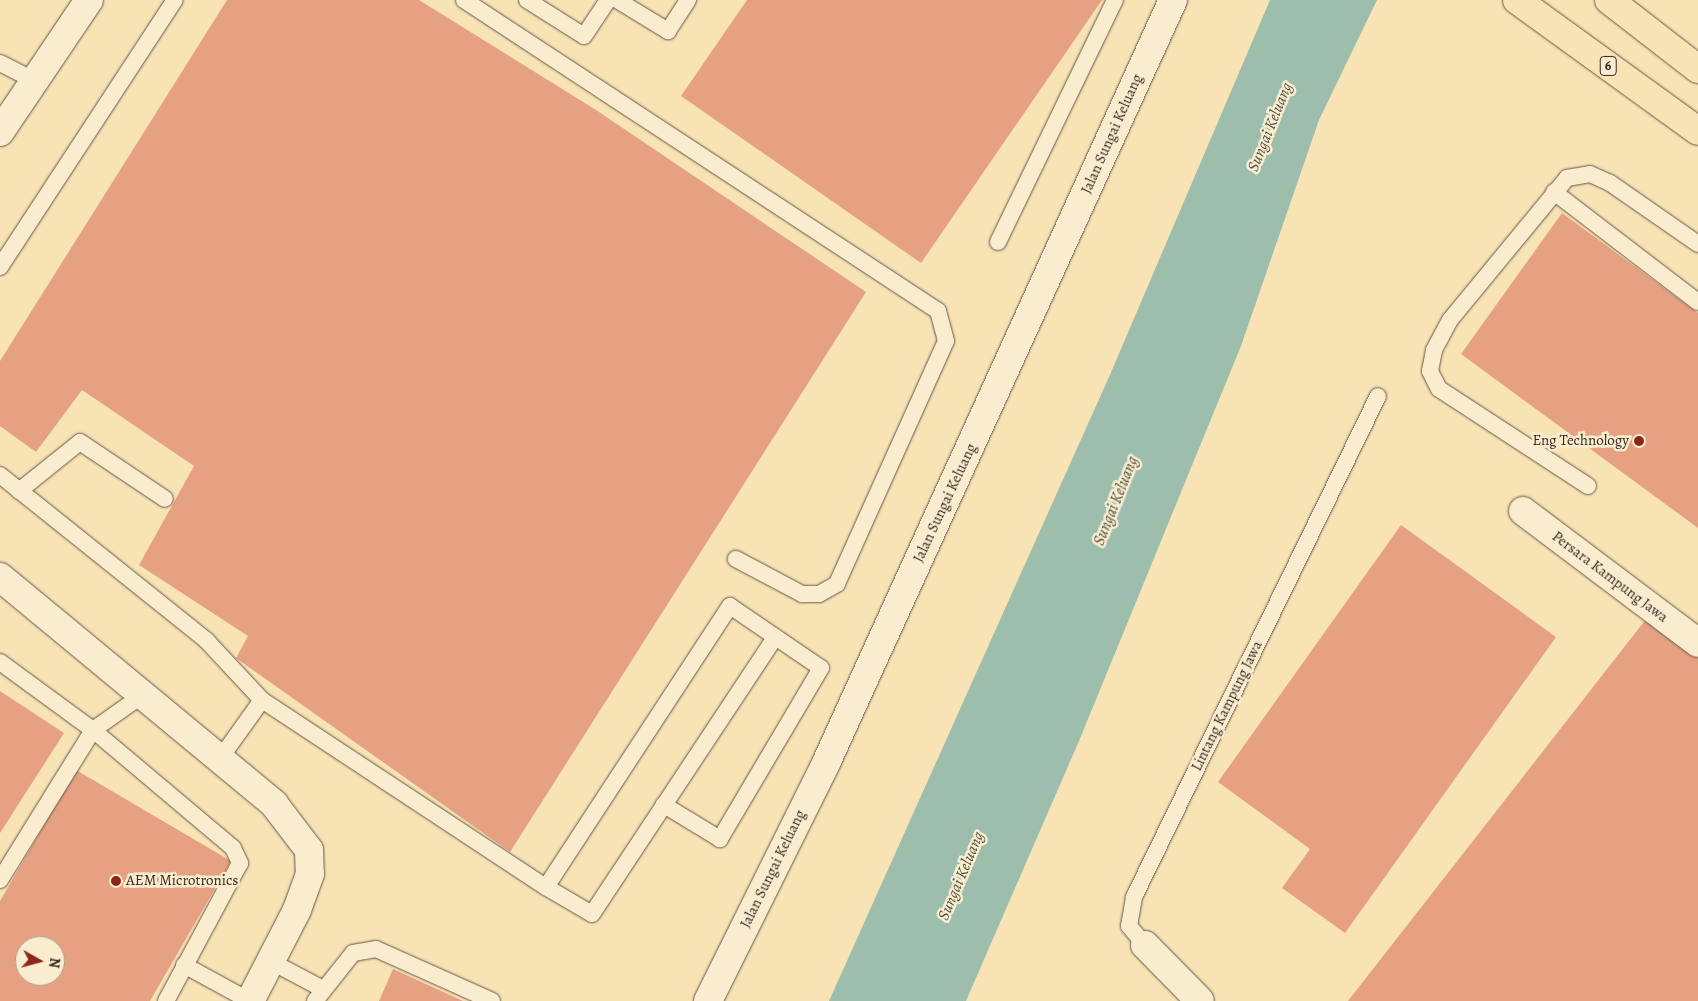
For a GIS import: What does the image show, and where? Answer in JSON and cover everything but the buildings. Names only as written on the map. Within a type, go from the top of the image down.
[{"type":"highway","name":"6","points":[[1517,0],[1698,131]]},
{"type":"highway","points":[[1609,0],[1698,69]]},
{"type":"street","points":[[0,132],[88,0]]},
{"type":"street","name":"Jalan Sungai Keluang","points":[[708,1001],[831,752],[1173,0]]},
{"type":"street","name":"Persara Kampung Jawa","points":[[1523,511],[1698,643]]},
{"type":"street","points":[[0,577],[141,696],[274,804],[309,850],[310,874],[300,901],[250,1001]]},
{"type":"street","name":"Lintang Kampung Jawa","points":[[1145,945],[1200,1001]]},
{"type":"lane","points":[[0,267],[175,0]]},
{"type":"lane","points":[[464,0],[938,312],[946,341],[838,584],[819,594],[802,594],[736,559]]},
{"type":"lane","points":[[527,0],[584,36],[608,0]]},
{"type":"lane","points":[[617,0],[668,31],[688,0]]},
{"type":"lane","points":[[998,242],[1115,0]]},
{"type":"lane","points":[[0,63],[35,80]]},
{"type":"lane","points":[[1588,486],[1439,389],[1430,371],[1450,320],[1567,178],[1590,174],[1698,244]]},
{"type":"lane","points":[[1554,192],[1698,302]]},
{"type":"lane","name":"Lintang Kampung Jawa","points":[[1145,945],[1130,926],[1134,897],[1378,396]]},
{"type":"lane","points":[[19,491],[80,442],[165,499]]},
{"type":"lane","points":[[0,475],[206,640],[262,700],[546,887],[592,914],[775,637]]},
{"type":"lane","points":[[546,887],[730,606],[821,668],[720,839],[664,805]]},
{"type":"lane","points":[[0,662],[93,730],[233,848],[240,862],[166,1001]]},
{"type":"lane","points":[[0,880],[93,730],[141,696]]},
{"type":"lane","points":[[219,760],[262,700]]},
{"type":"lane","points":[[270,961],[318,995],[353,953],[376,949],[492,1001]]},
{"type":"lane","points":[[184,965],[250,1001]]},
{"type":"water","name":"Sungai Keluang","points":[[1270,0],[1377,0],[1319,120],[1241,346],[1079,741],[966,1001],[829,1001],[1109,377]]},
{"type":"place","name":"Eng Technology","points":[[1639,441]]},
{"type":"place","name":"AEM Microtronics","points":[[116,881]]}]
